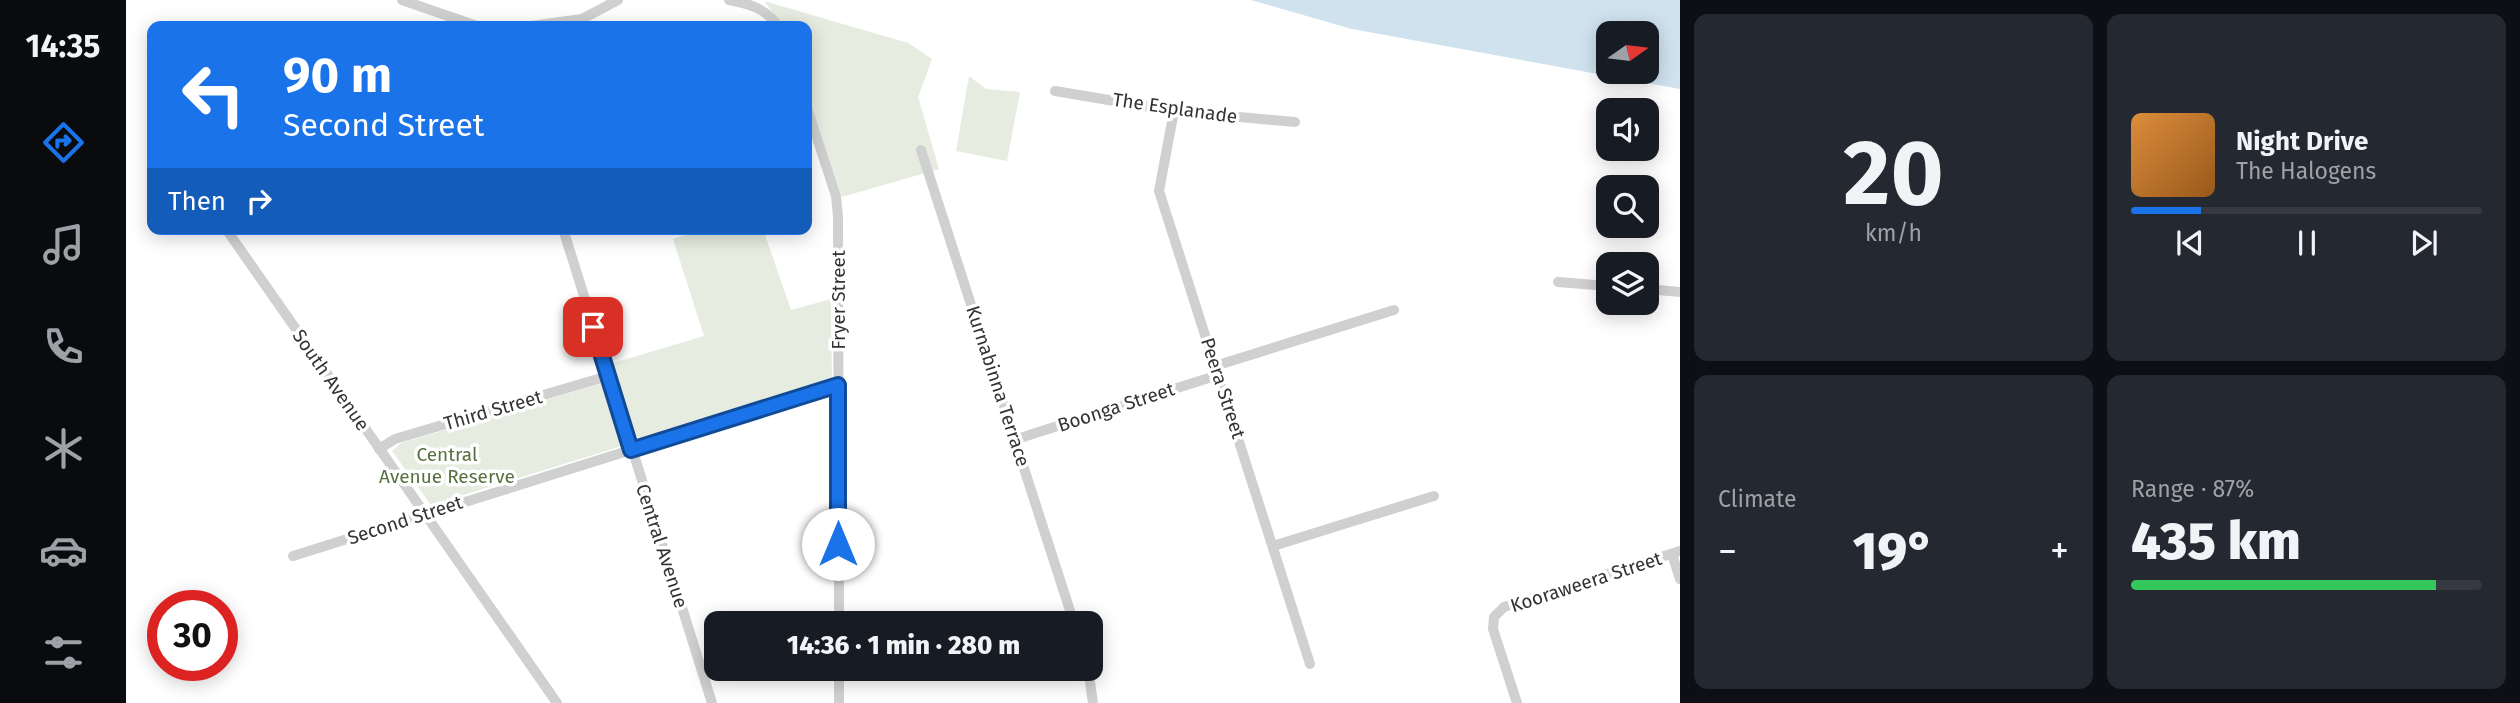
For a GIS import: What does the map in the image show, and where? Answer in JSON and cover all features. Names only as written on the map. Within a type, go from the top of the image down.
[{"type":"street","points":[[402,0],[463,21]]},
{"type":"street","points":[[567,21],[582,19],[618,0]]},
{"type":"street","points":[[729,0],[751,4],[774,21]]},
{"type":"street","name":"The Esplanade","points":[[1055,91],[1174,111],[1295,122]]},
{"type":"street","name":"Peera Street","points":[[1174,111],[1159,191],[1310,664]]},
{"type":"street","name":"Fryer Street","points":[[812,124],[837,206],[839,611]]},
{"type":"street","name":"Kurnabinna Terrace","points":[[921,150],[1070,611]]},
{"type":"street","name":"South Avenue","points":[[230,235],[558,703]]},
{"type":"street","name":"Central Avenue","points":[[565,235],[712,703]]},
{"type":"street","points":[[1558,282],[1596,285]]},
{"type":"street","points":[[1659,290],[1680,292]]},
{"type":"street","name":"Boonga Street","points":[[1014,440],[1394,310]]},
{"type":"street","name":"Third Street","points":[[379,449],[395,439],[608,376]]},
{"type":"street","name":"Second Street","points":[[293,556],[838,385]]},
{"type":"street","points":[[1273,546],[1434,496]]},
{"type":"street","points":[[1676,552],[1680,579]]},
{"type":"street","name":"Kooraweera Street","points":[[1517,703],[1493,629],[1494,617],[1504,607],[1676,552]]},
{"type":"street","points":[[839,681],[839,703]]},
{"type":"street","points":[[1090,681],[1093,703]]},
{"type":"green space","points":[[764,1],[908,43],[932,59],[918,97],[939,169],[842,197],[812,105],[812,21],[779,21]]},
{"type":"green space","points":[[969,76],[986,89],[1020,92],[1007,161],[956,151]]},
{"type":"green space","points":[[685,235],[765,235],[791,310],[831,299],[832,379],[642,439],[634,436],[610,364],[704,336],[673,239]]},
{"type":"green space","name":"Central Avenue Reserve","points":[[603,383],[622,446],[431,505],[392,451],[401,443]]},
{"type":"water","points":[[1251,0],[1680,0],[1680,89],[1653,84],[1659,84],[1659,21],[1596,21],[1596,74],[1352,29]]},
{"type":"route","points":[[593,327],[631,450],[838,385],[838,544]]}]
